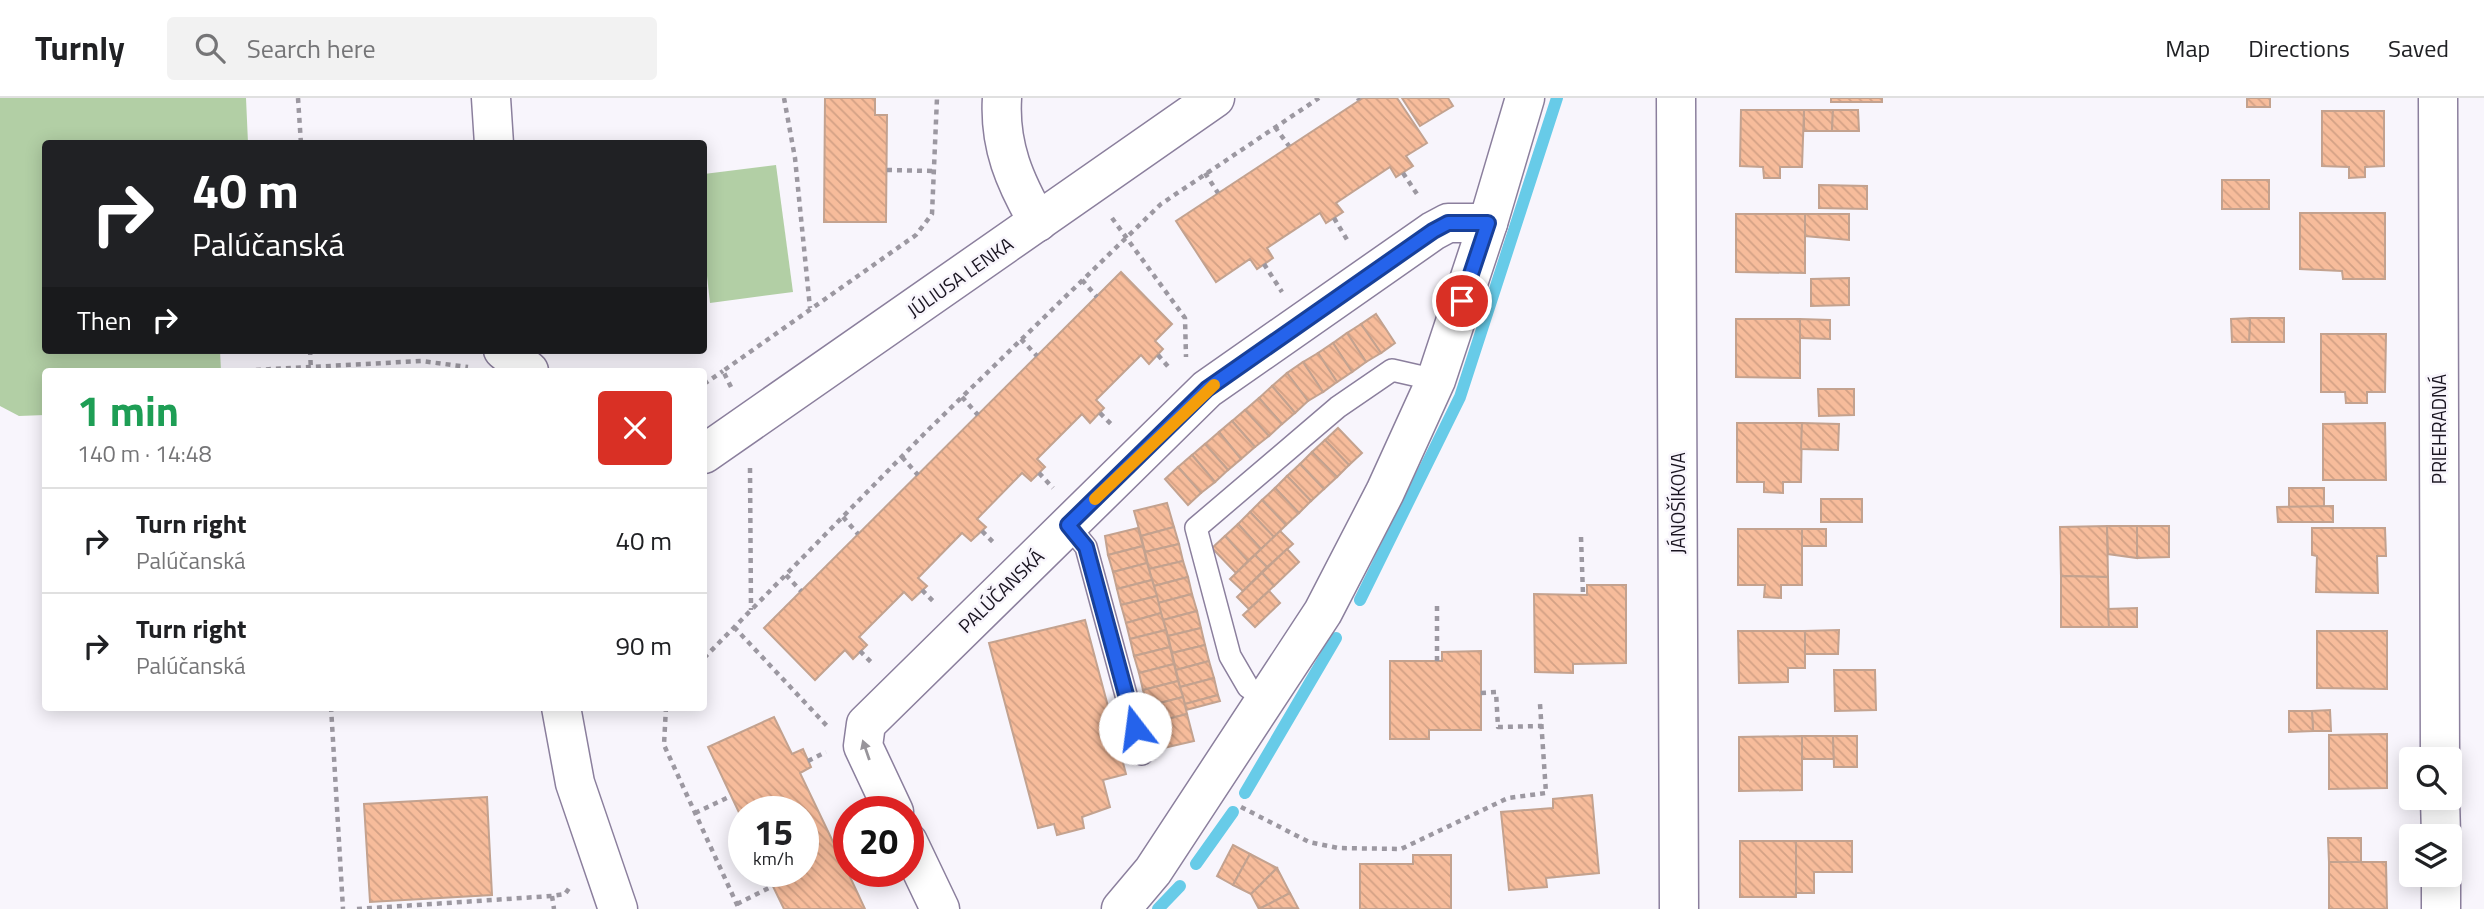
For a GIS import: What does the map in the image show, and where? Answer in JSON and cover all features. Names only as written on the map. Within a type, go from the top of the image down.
[{"type":"street","points":[[491,98],[494,140]]},
{"type":"street","points":[[1002,98],[1003,142],[1010,169],[1038,222]]},
{"type":"street","name":"JÚLIUSA LENKA","points":[[707,452],[1215,98]]},
{"type":"street","points":[[1121,909],[1153,871],[1323,612],[1385,492],[1436,380],[1488,223],[1525,98]]},
{"type":"street","name":"JÁNOŠÍKOVA","points":[[1676,98],[1679,909]]},
{"type":"street","name":"PRIEHRADNÁ","points":[[2438,98],[2440,747]]},
{"type":"street","name":"PALÚČANSKÁ","points":[[886,796],[863,746],[866,724],[1064,509],[1207,389],[1433,231],[1448,223],[1488,223]]},
{"type":"street","points":[[508,354],[524,368]]},
{"type":"street","points":[[562,711],[575,783],[618,909]]},
{"type":"street","points":[[924,876],[940,909]]},
{"type":"street","points":[[2441,887],[2441,909]]},
{"type":"lane","points":[[1266,699],[1248,687],[1230,656],[1196,528],[1338,407],[1392,370],[1436,380]]},
{"type":"lane","points":[[1064,509],[1086,547],[1142,754]]},
{"type":"path","points":[[298,98],[301,140]]},
{"type":"path","points":[[784,98],[795,158],[810,309]]},
{"type":"path","points":[[707,382],[916,234],[932,214],[937,98]]},
{"type":"path","points":[[707,655],[962,397],[1160,204],[1319,98]]},
{"type":"path","points":[[1275,127],[1289,146]]},
{"type":"path","points":[[887,170],[934,171]]},
{"type":"path","points":[[1205,173],[1218,193]]},
{"type":"path","points":[[1403,173],[1423,204]]},
{"type":"path","points":[[1086,189],[1127,235],[1185,318],[1187,367]]},
{"type":"path","points":[[1334,218],[1354,249]]},
{"type":"path","points":[[1264,264],[1284,296]]},
{"type":"path","points":[[1082,280],[1097,297]]},
{"type":"path","points":[[1021,339],[1037,356]]},
{"type":"path","points":[[1158,355],[1177,375]]},
{"type":"path","points":[[325,368],[421,361],[459,364],[471,368]]},
{"type":"path","points":[[723,371],[750,423],[751,611]]},
{"type":"path","points":[[962,397],[978,415]]},
{"type":"path","points":[[1100,413],[1119,432]]},
{"type":"path","points":[[902,457],[918,475]]},
{"type":"path","points":[[1039,473],[1064,509]]},
{"type":"path","points":[[843,517],[858,534]]},
{"type":"path","points":[[982,531],[1001,551]]},
{"type":"path","points":[[1581,537],[1583,595]]},
{"type":"path","points":[[786,575],[801,591]]},
{"type":"path","points":[[1437,603],[1437,661]]},
{"type":"path","points":[[734,627],[827,727]]},
{"type":"path","points":[[1481,693],[1496,692],[1498,727],[1542,726]]},
{"type":"path","points":[[1208,787],[1258,818],[1308,842],[1347,849],[1401,849],[1507,798],[1546,793],[1540,704]]},
{"type":"path","points":[[331,711],[343,909]]},
{"type":"path","points":[[666,711],[664,745],[738,906],[771,887]]},
{"type":"path","points":[[695,813],[728,797]]},
{"type":"path","points":[[357,909],[552,897],[565,894],[572,885]]},
{"type":"path","points":[[552,897],[554,909]]},
{"type":"green space","points":[[0,98],[246,98],[248,140],[42,140],[42,354],[220,354],[221,368],[42,368],[42,415],[19,416],[0,406]]},
{"type":"green space","points":[[776,165],[793,292],[710,303],[707,276],[707,174]]},
{"type":"building","points":[[825,98],[875,98],[875,115],[887,115],[886,222],[824,222]]},
{"type":"building","points":[[1363,98],[1397,98],[1427,143],[1406,156],[1413,166],[1396,177],[1390,167],[1336,203],[1343,212],[1326,223],[1320,213],[1267,248],[1273,258],[1257,269],[1250,259],[1216,282],[1176,221]]},
{"type":"building","points":[[1402,98],[1448,98],[1453,106],[1420,126]]},
{"type":"building","points":[[1831,98],[1882,98],[1882,102],[1831,102]]},
{"type":"building","points":[[2247,98],[2270,98],[2270,107],[2247,107]]},
{"type":"building","points":[[1741,110],[1804,110],[1802,167],[1780,167],[1780,178],[1764,178],[1763,167],[1740,166]]},
{"type":"building","points":[[1804,110],[1833,110],[1832,131],[1804,131]]},
{"type":"building","points":[[1833,110],[1858,110],[1859,131],[1832,131]]},
{"type":"building","points":[[2322,111],[2384,111],[2384,166],[2365,167],[2365,177],[2349,178],[2349,167],[2322,166]]},
{"type":"building","points":[[2222,180],[2269,180],[2269,209],[2222,209]]},
{"type":"building","points":[[1819,185],[1867,186],[1867,209],[1819,208]]},
{"type":"building","points":[[2300,213],[2385,213],[2385,279],[2343,279],[2342,271],[2300,269]]},
{"type":"building","points":[[1736,214],[1805,214],[1805,273],[1736,272]]},
{"type":"building","points":[[1805,214],[1849,214],[1849,240],[1805,236]]},
{"type":"building","points":[[1121,272],[1172,324],[1155,341],[1163,349],[1149,364],[1141,355],[1096,400],[1104,408],[1090,423],[1082,414],[1037,459],[1045,467],[1031,481],[1022,473],[977,519],[986,527],[971,541],[962,533],[918,578],[927,586],[912,600],[904,592],[859,637],[867,645],[853,659],[845,650],[815,680],[764,628]]},
{"type":"building","points":[[1849,278],[1849,305],[1811,306],[1811,279]]},
{"type":"building","points":[[1376,314],[1395,343],[1381,353],[1361,324]]},
{"type":"building","points":[[2250,318],[2284,318],[2284,342],[2249,342]]},
{"type":"building","points":[[2250,318],[2249,342],[2232,342],[2231,319]]},
{"type":"building","points":[[1736,319],[1800,319],[1800,378],[1736,377]]},
{"type":"building","points":[[1800,319],[1830,320],[1830,339],[1800,338]]},
{"type":"building","points":[[1361,324],[1381,353],[1366,362],[1347,333]]},
{"type":"building","points":[[1347,333],[1366,362],[1352,372],[1333,343]]},
{"type":"building","points":[[2321,334],[2386,334],[2385,392],[2367,392],[2367,403],[2346,403],[2345,392],[2321,392]]},
{"type":"building","points":[[1333,343],[1352,372],[1337,382],[1318,353]]},
{"type":"building","points":[[1318,353],[1337,382],[1323,392],[1303,362]]},
{"type":"building","points":[[1303,362],[1323,392],[1308,401],[1287,373]]},
{"type":"building","points":[[1287,373],[1308,401],[1295,413],[1272,386]]},
{"type":"building","points":[[1272,386],[1295,413],[1282,424],[1259,398]]},
{"type":"building","points":[[1818,389],[1854,389],[1854,415],[1819,416]]},
{"type":"building","points":[[1259,398],[1282,424],[1269,436],[1245,410]]},
{"type":"building","points":[[1245,410],[1269,436],[1255,447],[1232,421]]},
{"type":"building","points":[[1232,421],[1255,447],[1241,459],[1219,432]]},
{"type":"building","points":[[1737,423],[1802,423],[1801,482],[1783,482],[1783,493],[1764,492],[1764,482],[1737,482]]},
{"type":"building","points":[[1802,423],[1839,424],[1838,450],[1801,449]]},
{"type":"building","points":[[2385,423],[2386,480],[2323,480],[2323,424]]},
{"type":"building","points":[[1338,428],[1362,453],[1349,465],[1325,440]]},
{"type":"building","points":[[1219,432],[1241,459],[1228,470],[1205,444]]},
{"type":"building","points":[[1325,440],[1349,465],[1337,477],[1312,452]]},
{"type":"building","points":[[1205,444],[1228,470],[1215,482],[1192,455]]},
{"type":"building","points":[[1312,452],[1337,477],[1324,489],[1300,464]]},
{"type":"building","points":[[1192,455],[1215,482],[1201,493],[1178,467]]},
{"type":"building","points":[[1300,464],[1324,489],[1311,501],[1287,476]]},
{"type":"building","points":[[1178,467],[1201,493],[1188,505],[1165,479]]},
{"type":"building","points":[[1287,476],[1311,501],[1299,513],[1275,488]]},
{"type":"building","points":[[1275,488],[1299,513],[1286,525],[1262,500]]},
{"type":"building","points":[[2289,488],[2324,488],[2324,507],[2289,507]]},
{"type":"building","points":[[1821,499],[1862,499],[1862,522],[1821,522]]},
{"type":"building","points":[[1262,500],[1286,525],[1274,537],[1250,512]]},
{"type":"building","points":[[1167,503],[1174,527],[1141,536],[1134,511]]},
{"type":"building","points":[[2333,506],[2333,522],[2278,522],[2277,507]]},
{"type":"building","points":[[1250,512],[1274,537],[1261,549],[1238,524]]},
{"type":"building","points":[[1238,524],[1261,549],[1248,561],[1225,536]]},
{"type":"building","points":[[2107,526],[2108,577],[2061,576],[2060,527]]},
{"type":"building","points":[[2107,526],[2137,526],[2137,558],[2108,554]]},
{"type":"building","points":[[2137,526],[2169,526],[2169,557],[2137,558]]},
{"type":"building","points":[[1174,527],[1179,544],[1145,552],[1141,536]]},
{"type":"building","points":[[1138,528],[1143,546],[1108,555],[1105,536]]},
{"type":"building","points":[[2312,528],[2385,528],[2386,556],[2377,556],[2378,593],[2316,592],[2317,556],[2312,555]]},
{"type":"building","points":[[1738,529],[1802,529],[1802,585],[1781,585],[1781,598],[1764,597],[1765,585],[1738,585]]},
{"type":"building","points":[[1802,529],[1826,529],[1826,546],[1802,546]]},
{"type":"building","points":[[1280,531],[1293,544],[1267,567],[1255,555]]},
{"type":"building","points":[[1225,536],[1248,561],[1236,573],[1212,548]]},
{"type":"building","points":[[1179,544],[1183,561],[1149,569],[1145,552]]},
{"type":"building","points":[[1143,546],[1147,563],[1113,572],[1108,555]]},
{"type":"building","points":[[1287,549],[1299,562],[1274,586],[1262,573]]},
{"type":"building","points":[[1255,555],[1267,567],[1243,591],[1230,579]]},
{"type":"building","points":[[1183,561],[1188,577],[1154,586],[1149,569]]},
{"type":"building","points":[[1147,563],[1152,580],[1117,589],[1113,572]]},
{"type":"building","points":[[1262,573],[1274,586],[1249,609],[1237,597]]},
{"type":"building","points":[[2061,576],[2108,577],[2109,627],[2061,627]]},
{"type":"building","points":[[1188,577],[1192,594],[1158,603],[1154,586]]},
{"type":"building","points":[[1152,580],[1157,596],[1121,605],[1117,589]]},
{"type":"building","points":[[1587,585],[1626,585],[1626,663],[1573,664],[1573,673],[1535,672],[1534,594],[1587,595]]},
{"type":"building","points":[[1269,591],[1280,603],[1255,627],[1243,615]]},
{"type":"building","points":[[1192,594],[1197,611],[1163,620],[1158,603]]},
{"type":"building","points":[[1157,596],[1161,613],[1126,623],[1121,605]]},
{"type":"building","points":[[2137,608],[2137,627],[2109,627],[2108,609]]},
{"type":"building","points":[[1197,611],[1201,628],[1168,636],[1163,620]]},
{"type":"building","points":[[1161,613],[1166,630],[1130,639],[1126,623]]},
{"type":"building","points":[[1085,620],[1126,774],[1103,780],[1110,807],[1082,817],[1084,828],[1057,835],[1054,824],[1038,828],[989,643]]},
{"type":"building","points":[[1201,628],[1205,645],[1172,653],[1168,636]]},
{"type":"building","points":[[1166,630],[1170,647],[1134,656],[1130,639]]},
{"type":"building","points":[[1839,630],[1838,654],[1805,654],[1805,631]]},
{"type":"building","points":[[1738,631],[1805,631],[1805,668],[1788,668],[1788,682],[1739,683]]},
{"type":"building","points":[[2317,631],[2387,631],[2387,689],[2317,688]]},
{"type":"building","points":[[1205,645],[1209,661],[1176,670],[1172,653]]},
{"type":"building","points":[[1170,647],[1174,664],[1139,673],[1134,656]]},
{"type":"building","points":[[1481,651],[1481,730],[1429,730],[1429,739],[1390,739],[1390,661],[1442,661],[1442,652]]},
{"type":"building","points":[[1209,661],[1214,678],[1180,687],[1176,670]]},
{"type":"building","points":[[1174,664],[1178,681],[1143,690],[1139,673]]},
{"type":"building","points":[[1834,670],[1875,670],[1876,710],[1835,711]]},
{"type":"building","points":[[1214,678],[1218,695],[1185,704],[1180,687]]},
{"type":"building","points":[[1178,681],[1183,697],[1148,706],[1143,690]]},
{"type":"building","points":[[1218,695],[1220,701],[1186,710],[1185,704]]},
{"type":"building","points":[[1183,697],[1187,714],[1152,723],[1148,706]]},
{"type":"building","points":[[2330,710],[2331,731],[2313,731],[2312,711]]},
{"type":"building","points":[[2289,711],[2312,711],[2313,731],[2289,732]]},
{"type":"building","points":[[1187,714],[1194,741],[1159,749],[1152,723]]},
{"type":"building","points":[[774,717],[792,754],[803,749],[811,767],[800,773],[811,796],[731,796],[708,747]]},
{"type":"building","points":[[2387,734],[2387,788],[2329,789],[2329,735]]},
{"type":"building","points":[[1802,736],[1833,736],[1834,759],[1802,759]]},
{"type":"building","points":[[1802,736],[1802,790],[1739,791],[1739,737]]},
{"type":"building","points":[[1833,736],[1857,736],[1857,767],[1834,767]]},
{"type":"building","points":[[1592,795],[1599,873],[1546,878],[1547,887],[1509,890],[1501,812],[1553,808],[1553,799]]},
{"type":"building","points":[[487,797],[492,895],[370,902],[364,804]]},
{"type":"building","points":[[819,813],[833,842],[833,887],[855,887],[865,909],[784,909],[773,887],[819,887]]},
{"type":"building","points":[[2328,838],[2361,838],[2361,862],[2329,862]]},
{"type":"building","points":[[1740,841],[1796,841],[1796,897],[1740,897]]},
{"type":"building","points":[[1796,841],[1852,841],[1852,872],[1814,872],[1814,893],[1796,893]]},
{"type":"building","points":[[1233,845],[1250,854],[1233,885],[1217,876]]},
{"type":"building","points":[[1250,854],[1277,868],[1251,894],[1233,885]]},
{"type":"building","points":[[1413,855],[1451,855],[1451,909],[1360,909],[1360,864],[1413,864]]},
{"type":"building","points":[[2329,862],[2386,862],[2387,909],[2329,909]]},
{"type":"building","points":[[1277,868],[1290,893],[1259,909],[1251,894]]},
{"type":"building","points":[[1290,893],[1298,908],[1259,909]]},
{"type":"waterway","points":[[1360,600],[1460,397],[1557,98]]},
{"type":"waterway","points":[[1245,793],[1336,638]]},
{"type":"waterway","points":[[1196,864],[1233,812]]},
{"type":"waterway","points":[[1158,909],[1180,886]]},
{"type":"slow traffic","points":[[1095,499],[1214,385]]},
{"type":"route","points":[[1135,728],[1086,547],[1068,525],[1207,389],[1433,231],[1448,223],[1488,223],[1462,301]]}]
